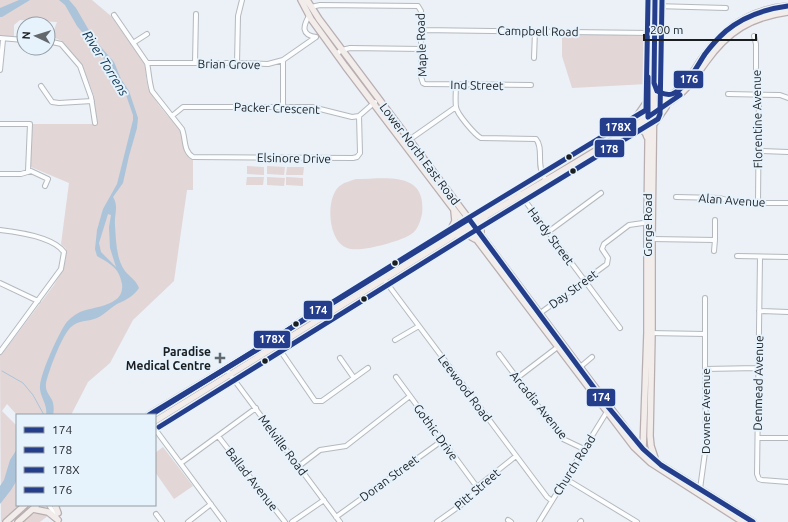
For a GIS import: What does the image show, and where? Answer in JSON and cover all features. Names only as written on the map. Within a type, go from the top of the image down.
[{"type":"main road","name":"Lower North East Road","points":[[301,0],[319,36],[410,140],[460,207],[468,223],[578,368],[634,447],[700,489],[740,519]]},
{"type":"main road","name":"Lower North East Road","points":[[308,0],[311,8],[348,58],[376,101],[452,208],[468,223]]},
{"type":"main road","name":"Gorge Road","points":[[651,112],[653,107],[654,84],[652,3]]},
{"type":"main road","points":[[653,107],[684,85],[706,53],[721,36],[733,26],[749,16],[762,11],[771,8],[788,6]]},
{"type":"main road","points":[[544,178],[635,119],[669,103],[688,88],[710,56],[729,35],[738,28],[766,16],[788,12]]},
{"type":"main road","points":[[309,16],[319,19]]},
{"type":"main road","name":"Gorge Road","points":[[642,451],[650,333],[652,239],[649,222],[653,126],[648,100],[652,33]]},
{"type":"main road","points":[[654,84],[655,89],[659,93],[664,96],[670,95]]},
{"type":"main road","points":[[635,119],[648,100]]},
{"type":"main road","points":[[653,126],[669,103]]},
{"type":"main road","points":[[156,420],[454,236],[481,212],[632,128],[648,118],[651,112]]},
{"type":"main road","name":"Gorge Road","points":[[648,118],[650,436],[651,449],[656,460]]},
{"type":"main road","points":[[632,128],[643,130],[647,140]]},
{"type":"main road","points":[[447,232],[487,216],[519,192]]},
{"type":"main road","points":[[460,207],[468,212],[481,212]]},
{"type":"main road","points":[[151,414],[273,340],[316,311],[331,304],[447,232],[452,228],[455,221],[455,215],[452,208]]},
{"type":"main road","points":[[454,236],[467,235],[479,238],[481,225],[487,216]]},
{"type":"main road","name":"Gorge Road","points":[[642,451],[650,436]]},
{"type":"main road","name":"Lower North East Road","points":[[642,451],[660,469],[740,519],[753,522]]},
{"type":"main road","points":[[6,522],[24,506]]},
{"type":"main road","points":[[56,506],[58,513]]},
{"type":"main road","points":[[18,522],[35,507],[48,512],[59,521]]},
{"type":"street","points":[[237,63],[238,16],[242,0]]},
{"type":"street","points":[[311,8],[320,5],[400,6],[400,0]]},
{"type":"street","points":[[652,3],[726,8]]},
{"type":"street","name":"Maple Road","points":[[400,6],[415,6],[420,8],[421,11],[421,77],[423,83]]},
{"type":"street","points":[[195,63],[196,14]]},
{"type":"street","points":[[114,15],[147,63],[152,90],[172,116]]},
{"type":"street","points":[[305,45],[308,39],[308,34],[304,26],[309,16]]},
{"type":"street","name":"Campbell Road","points":[[421,30],[652,33]]},
{"type":"street","points":[[534,58],[535,31]]},
{"type":"street","points":[[133,43],[147,34]]},
{"type":"street","points":[[308,34],[319,36]]},
{"type":"street","name":"Brian Grove","points":[[147,63],[268,64],[283,60],[319,36]]},
{"type":"street","name":"Florentine Avenue","points":[[754,36],[756,44],[756,72],[759,95],[758,203]]},
{"type":"street","points":[[0,70],[2,39],[16,40]]},
{"type":"street","points":[[56,43],[61,44],[80,66],[92,101],[95,123]]},
{"type":"street","points":[[348,58],[350,52],[354,48]]},
{"type":"street","points":[[336,54],[342,50],[354,48],[421,49]]},
{"type":"street","points":[[283,60],[283,107]]},
{"type":"street","name":"Ind Street","points":[[423,83],[531,85]]},
{"type":"street","points":[[456,84],[456,107],[478,137],[536,139],[539,145],[539,165],[544,178]]},
{"type":"street","points":[[41,86],[52,102],[92,101]]},
{"type":"street","points":[[728,94],[780,95],[788,98]]},
{"type":"street","points":[[359,116],[376,101]]},
{"type":"street","name":"Packer Crescent","points":[[172,116],[183,106],[318,107],[352,117],[359,116]]},
{"type":"street","points":[[410,140],[456,107]]},
{"type":"street","name":"Elsinore Drive","points":[[172,116],[182,129],[186,150],[189,155],[193,157],[353,158],[360,154],[359,116]]},
{"type":"street","points":[[0,124],[30,124],[28,171]]},
{"type":"street","points":[[759,151],[788,152]]},
{"type":"street","points":[[0,174],[21,174],[31,171],[48,179],[45,186]]},
{"type":"street","name":"Hardy Street","points":[[519,192],[620,328]]},
{"type":"street","points":[[548,232],[601,193]]},
{"type":"street","name":"Alan Avenue","points":[[676,197],[720,198],[736,202],[788,203]]},
{"type":"street","points":[[714,251],[715,220]]},
{"type":"street","name":"Day Street","points":[[538,315],[607,264],[608,258],[602,249],[604,244],[629,225],[649,222]]},
{"type":"street","points":[[0,230],[34,236],[60,246],[64,252],[60,269],[0,352]]},
{"type":"street","points":[[652,239],[714,240]]},
{"type":"street","points":[[737,256],[788,257]]},
{"type":"street","name":"Denmead Avenue","points":[[760,257],[757,474],[762,480],[788,482]]},
{"type":"street","name":"Leewood Road","points":[[379,273],[547,498],[552,501]]},
{"type":"street","points":[[0,283],[38,301]]},
{"type":"street","name":"Downer Avenue","points":[[700,489],[706,446],[705,298]]},
{"type":"street","points":[[759,311],[788,312]]},
{"type":"street","points":[[395,340],[419,326]]},
{"type":"street","points":[[650,333],[705,334]]},
{"type":"street","points":[[273,340],[315,401],[322,402],[368,368]]},
{"type":"street","points":[[517,378],[560,345]]},
{"type":"street","name":"Arcadia Avenue","points":[[499,354],[563,439],[584,449]]},
{"type":"street","points":[[578,368],[592,357]]},
{"type":"street","points":[[340,358],[354,378]]},
{"type":"street","points":[[705,369],[758,368]]},
{"type":"street","name":"Melville Road","points":[[226,369],[340,522]]},
{"type":"street","name":"Gothic Drive","points":[[396,377],[477,487]]},
{"type":"street","points":[[299,466],[320,450],[346,446],[410,396]]},
{"type":"street","points":[[181,463],[256,408]]},
{"type":"street","name":"Church Road","points":[[539,522],[608,409]]},
{"type":"street","points":[[156,430],[224,522]]},
{"type":"street","name":"Ballad Avenue","points":[[218,436],[285,522]]},
{"type":"street","points":[[758,438],[788,438]]},
{"type":"street","name":"Doran Street","points":[[336,516],[443,440]]},
{"type":"street","name":"Pitt Street","points":[[437,522],[472,497],[477,487],[516,456]]},
{"type":"street","points":[[566,479],[637,522]]},
{"type":"street","points":[[292,522],[324,500]]},
{"type":"street","points":[[188,522],[211,504]]},
{"type":"street","points":[[49,506],[59,521]]},
{"type":"street","points":[[53,506],[58,513],[59,521]]},
{"type":"street","points":[[156,514],[162,522]]},
{"type":"shaded area","points":[[0,0],[92,0],[111,16],[144,63],[149,90],[180,130],[184,149],[193,159],[193,190],[187,190],[174,281],[133,320],[110,363],[88,382],[72,414],[16,414],[7,404],[2,411],[16,425],[16,506],[20,506],[1,522],[0,355],[54,285],[62,271],[66,258],[66,249],[61,244],[69,183],[31,167],[31,124],[96,124],[94,96],[82,65],[62,41],[56,38],[56,16],[16,16],[14,36],[0,36]]},
{"type":"shaded area","points":[[562,33],[646,36],[647,84],[572,88],[562,56]]},
{"type":"shaded area","points":[[247,166],[264,167],[264,175],[247,174]]},
{"type":"shaded area","points":[[267,166],[285,167],[284,175],[267,174]]},
{"type":"shaded area","points":[[287,167],[304,167],[303,175],[286,175]]},
{"type":"shaded area","points":[[247,177],[264,177],[263,185],[246,185]]},
{"type":"shaded area","points":[[267,177],[285,178],[284,186],[267,185]]},
{"type":"shaded area","points":[[286,177],[303,178],[303,186],[286,185]]},
{"type":"shaded area","points":[[391,178],[402,180],[411,184],[418,190],[422,200],[422,214],[418,227],[414,232],[396,241],[369,248],[353,249],[347,248],[340,244],[335,237],[330,218],[332,198],[336,190],[341,185],[356,179]]},
{"type":"shaded area","points":[[163,447],[193,486],[174,499],[156,473],[156,452]]},
{"type":"shaded area","points":[[38,513],[49,515],[40,522],[23,522],[30,515]]},
{"type":"water","points":[[19,0],[30,0],[0,17],[0,8]]},
{"type":"water","name":"River Torrens","points":[[59,0],[69,0],[76,8],[94,39],[114,62],[121,79],[129,91],[138,118],[137,128],[123,183],[113,197],[116,204],[116,237],[120,261],[125,271],[135,281],[139,288],[130,298],[117,304],[100,316],[77,323],[67,331],[56,353],[46,383],[47,390],[53,402],[54,410],[53,414],[46,414],[46,407],[40,390],[41,380],[50,354],[66,323],[80,312],[114,301],[119,297],[122,291],[121,278],[119,274],[106,261],[97,256],[95,249],[97,230],[103,209],[117,184],[133,115],[126,95],[112,79],[103,57],[77,26],[65,5]],"holes":[[[108,214],[111,215],[109,227],[110,248],[116,267],[101,252],[99,243]]]},
{"type":"water","points":[[16,451],[16,482],[0,504],[0,486],[4,480],[10,460]]},
{"type":"waterway","points":[[2,371],[23,383],[33,395],[43,414]]},
{"type":"transit line","name":"178X","points":[[153,414],[460,223],[646,110],[648,0]]},
{"type":"transit line","name":"176","points":[[655,0],[654,83],[657,91],[668,95],[682,87],[691,77],[705,54],[717,39],[733,26],[755,14],[788,6]]},
{"type":"transit line","name":"178","points":[[159,427],[658,119],[660,114],[662,0]]},
{"type":"transit line","name":"176","points":[[648,77],[648,117]]},
{"type":"transit line","name":"176","points":[[648,117],[680,95]]},
{"type":"transit line","name":"174","points":[[151,414],[273,340],[316,311],[331,304],[469,219],[609,408],[643,449],[661,465],[753,522]]},
{"type":"place","name":"Paradise Medical Centre","points":[[220,358]]}]
